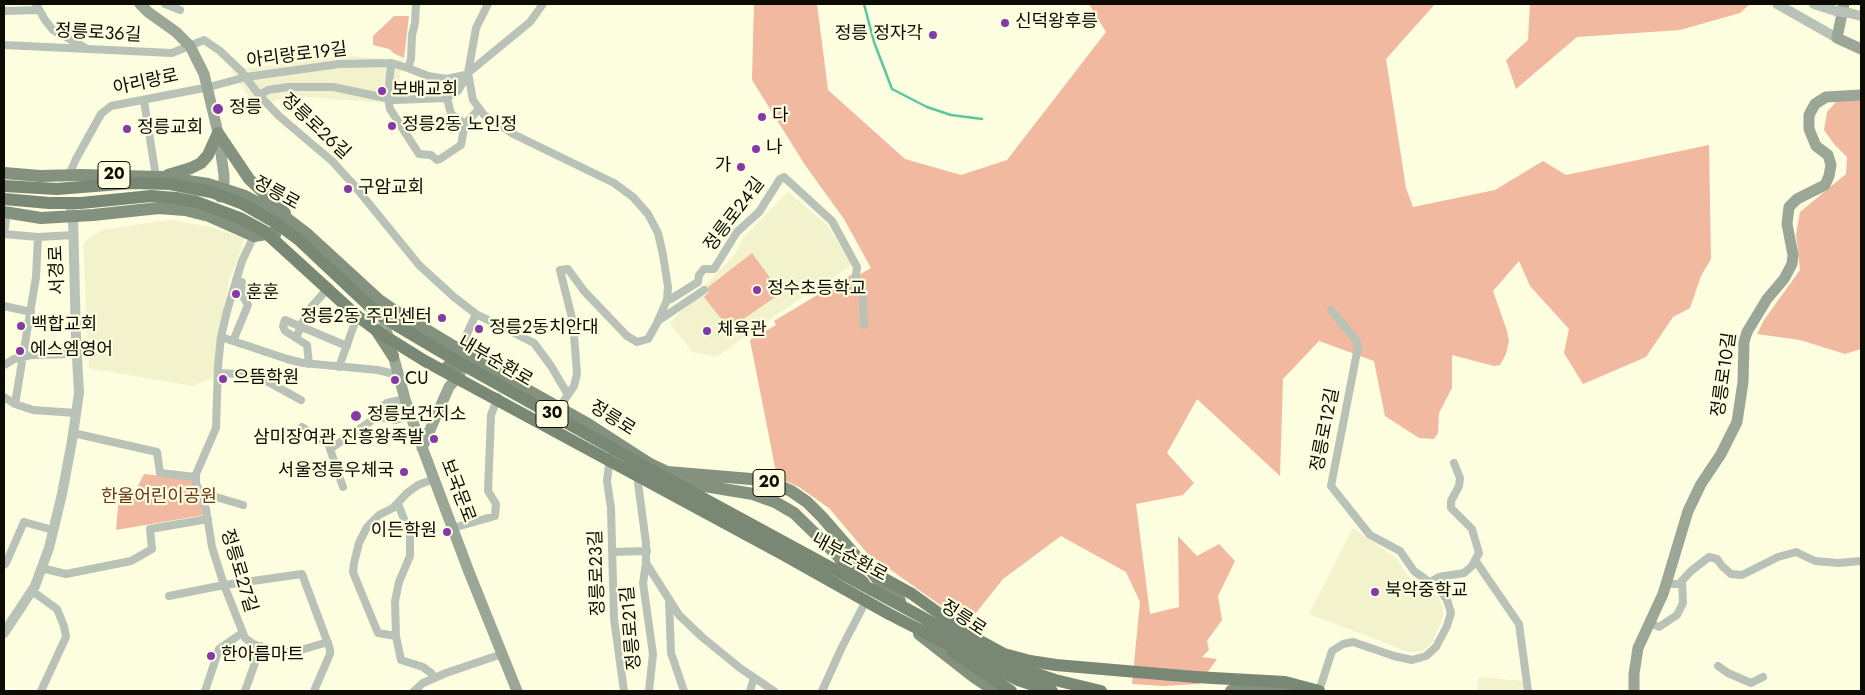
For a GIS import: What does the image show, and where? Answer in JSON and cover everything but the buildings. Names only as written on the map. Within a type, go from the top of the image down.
[{"type":"highway","name":"내부순환로","points":[[4,186],[56,189],[132,184],[170,184],[210,192],[243,204],[276,223],[298,240],[369,306],[403,330],[467,367],[1001,662],[1055,680],[1101,691]]},
{"type":"highway","name":"내부순환로","points":[[4,199],[49,204],[81,203],[117,198],[159,197],[197,202],[240,218],[264,231],[356,315],[380,333],[425,361],[784,555],[889,614],[1018,680],[1052,691]]},
{"type":"highway","points":[[844,564],[888,603],[942,645],[1011,691]]},
{"type":"highway","points":[[872,572],[912,594],[969,635],[1004,654],[1030,661],[1195,677],[1286,682],[1319,691]]},
{"type":"main road","name":"아리랑로","points":[[140,4],[176,32],[190,46],[199,62],[209,88],[218,133],[224,189]]},
{"type":"main road","points":[[1843,9],[1837,38],[1861,48]]},
{"type":"main road","name":"정릉로10길","points":[[1634,691],[1634,674],[1638,648],[1663,594],[1693,498],[1721,454],[1737,422],[1744,382],[1744,342],[1747,332],[1766,299],[1784,279],[1792,264],[1793,255],[1787,224],[1790,207],[1797,199],[1825,185],[1829,176],[1831,165],[1828,155],[1816,146],[1809,129],[1810,115],[1815,104],[1826,97],[1861,95]]},
{"type":"main road","points":[[158,177],[191,168],[200,163],[208,155],[218,133]]},
{"type":"main road","points":[[218,133],[249,179],[306,233]]},
{"type":"main road","name":"정릉로","points":[[4,173],[32,176],[158,177],[190,180],[245,196],[285,217],[306,233],[379,300],[459,351],[610,437],[640,465],[666,480],[753,494],[775,502],[794,513],[844,564],[862,595]]},
{"type":"main road","points":[[209,216],[224,189]]},
{"type":"main road","name":"20","points":[[5,213],[41,218],[74,217],[159,208],[185,210],[209,216],[254,236]]},
{"type":"main road","points":[[272,233],[268,227],[272,220],[276,219],[285,221],[306,233]]},
{"type":"main road","name":"정릉로","points":[[254,236],[272,233],[371,324],[499,396],[610,454],[667,472],[751,479],[773,483],[791,491],[807,502],[822,517],[888,592],[969,641],[1021,683],[1037,691]]},
{"type":"main road","name":"보국문로","points":[[379,300],[386,333],[410,414],[517,691]]},
{"type":"main road","points":[[371,324],[393,356]]},
{"type":"main road","points":[[447,367],[457,368],[461,365],[462,359],[459,351]]},
{"type":"main road","points":[[482,386],[476,376],[480,371],[485,370],[640,465]]},
{"type":"main road","points":[[422,448],[449,387],[460,374]]},
{"type":"main road","name":"정릉로","points":[[820,539],[836,572],[842,579],[995,691]]},
{"type":"main road","points":[[1231,691],[1248,688],[1291,691]]},
{"type":"street","points":[[165,4],[180,10]]},
{"type":"street","points":[[408,68],[413,49],[412,35],[415,24],[416,4]]},
{"type":"street","points":[[259,95],[268,90],[288,87],[333,87],[395,100],[447,98],[458,90],[468,73],[476,28],[488,4]]},
{"type":"street","name":"아리랑로19길","points":[[209,88],[246,77],[339,64],[391,63],[428,76],[447,80],[468,73],[530,22],[543,4]]},
{"type":"street","points":[[1777,4],[1837,38]]},
{"type":"street","points":[[1814,4],[1843,9],[1861,16]]},
{"type":"street","points":[[4,11],[38,7],[53,30],[86,49]]},
{"type":"street","name":"정릉로26길","points":[[190,46],[204,40],[220,51],[246,77],[259,95],[279,116],[332,161],[419,265],[476,314],[534,343],[551,366],[568,395]]},
{"type":"street","name":"정릉로36길","points":[[4,44],[172,53],[190,46]]},
{"type":"street","points":[[391,63],[388,98],[390,109],[419,154],[431,155],[437,160],[461,145],[465,124],[479,109]]},
{"type":"street","points":[[468,73],[473,100],[484,115],[513,134],[614,183],[633,197],[648,214],[658,233],[668,287],[667,300],[658,322],[648,339],[637,342],[627,336],[584,291],[568,269],[560,270],[576,339],[577,374],[574,386],[559,408]]},
{"type":"street","name":"아리랑로","points":[[64,175],[102,114],[111,106],[209,88]]},
{"type":"street","points":[[447,98],[452,114],[465,124]]},
{"type":"street","points":[[144,100],[158,177]]},
{"type":"street","name":"서경로","points":[[4,633],[32,591],[53,530],[73,433],[79,393],[76,354],[74,217],[64,175]]},
{"type":"street","name":"정릉로24길","points":[[667,300],[672,299],[698,282],[704,269],[714,269],[737,232],[759,212],[780,179],[784,177],[832,221],[856,267],[854,283],[863,298],[864,325]]},
{"type":"street","points":[[5,213],[4,234],[38,237],[74,235]]},
{"type":"street","points":[[73,433],[157,452],[160,473],[196,477],[216,428],[221,337],[226,311],[242,261],[254,236]]},
{"type":"street","points":[[15,404],[36,278],[38,237]]},
{"type":"street","points":[[233,340],[248,305],[241,293],[242,282],[236,280]]},
{"type":"street","points":[[296,338],[307,312],[329,287]]},
{"type":"street","points":[[658,322],[704,290]]},
{"type":"street","points":[[4,306],[30,312]]},
{"type":"street","name":"정릉로12길","points":[[1319,691],[1332,651],[1343,644],[1353,642],[1412,660],[1426,656],[1436,647],[1447,626],[1451,613],[1447,600],[1439,589],[1414,571],[1400,551],[1370,535],[1331,486],[1358,346],[1356,340],[1331,310]]},
{"type":"street","points":[[339,367],[358,314]]},
{"type":"street","points":[[459,351],[476,314]]},
{"type":"street","points":[[309,364],[307,345],[285,331],[283,326],[285,320],[347,346]]},
{"type":"street","points":[[221,337],[287,359],[309,364],[378,370],[398,375]]},
{"type":"street","points":[[4,365],[14,359],[23,357],[76,354]]},
{"type":"street","points":[[218,373],[253,377],[268,382],[301,400]]},
{"type":"street","points":[[453,528],[495,516],[496,504],[488,492],[491,415],[499,396]]},
{"type":"street","points":[[4,397],[15,404],[33,410],[76,413]]},
{"type":"street","points":[[344,487],[330,449],[371,421],[378,410],[388,403],[405,399]]},
{"type":"street","points":[[374,416],[396,420],[410,414]]},
{"type":"street","points":[[302,427],[332,447]]},
{"type":"street","name":"정릉로23길","points":[[610,454],[607,481],[611,508],[614,619],[624,691]]},
{"type":"street","points":[[1429,583],[1439,577],[1464,573],[1472,566],[1479,553],[1472,529],[1451,508],[1451,501],[1459,486],[1460,478],[1454,463]]},
{"type":"street","name":"정릉로21길","points":[[640,465],[638,483],[646,551],[642,583],[653,654],[649,691]]},
{"type":"street","name":"정릉로27길","points":[[196,477],[199,492],[206,509],[212,547],[224,585],[245,638],[278,652],[294,652],[328,642]]},
{"type":"street","points":[[396,636],[378,633],[353,572],[359,542],[366,527],[379,514],[398,504],[407,493],[418,485],[434,479]]},
{"type":"street","points":[[199,492],[243,505]]},
{"type":"street","points":[[398,504],[410,534],[410,556],[399,582],[395,601],[396,636],[402,660],[406,663],[424,667],[435,678]]},
{"type":"street","points":[[41,568],[66,574],[131,561],[152,549],[150,529],[208,519]]},
{"type":"street","points":[[4,565],[24,522],[53,530]]},
{"type":"street","points":[[612,552],[646,551]]},
{"type":"street","points":[[1666,584],[1679,584],[1695,567],[1709,557],[1717,559],[1731,574],[1742,575],[1778,557],[1796,552],[1815,561],[1838,563],[1861,561]]},
{"type":"street","points":[[1475,560],[1519,624],[1528,691]]},
{"type":"street","name":"정릉로21길","points":[[646,563],[680,615],[702,637],[754,678],[774,691]]},
{"type":"street","points":[[169,596],[224,585],[302,574],[328,642],[330,654],[314,691]]},
{"type":"street","points":[[1649,622],[1659,627],[1677,615],[1682,603],[1682,581]]},
{"type":"street","points":[[32,591],[57,609],[66,637],[41,691]]},
{"type":"street","points":[[822,691],[850,631],[862,595]]},
{"type":"street","points":[[669,598],[671,653],[684,691]]},
{"type":"street","name":"정릉로27길","points":[[206,691],[219,648],[242,633]]},
{"type":"street","points":[[245,691],[261,646]]},
{"type":"street","points":[[414,691],[423,683],[502,654]]},
{"type":"street","points":[[1718,666],[1728,673],[1751,683],[1763,677]]},
{"type":"street","points":[[750,691],[754,678]]},
{"type":"shaded area","points":[[347,56],[402,60],[397,104],[296,96],[255,106],[231,70]]},
{"type":"shaded area","name":"정수초등학교","points":[[788,192],[827,225],[852,265],[716,357],[692,352],[670,323],[736,253],[743,238]]},
{"type":"shaded area","points":[[169,220],[210,227],[245,238],[229,281],[218,334],[213,378],[192,386],[89,368],[83,243],[102,230]]},
{"type":"shaded area","name":"북악중학교","points":[[1353,528],[1397,559],[1408,577],[1423,589],[1436,595],[1443,607],[1443,617],[1432,643],[1422,651],[1409,652],[1309,614]]},
{"type":"shaded area","points":[[1479,677],[1523,681],[1523,691],[1477,691]]},
{"type":"green space","points":[[754,4],[817,4],[828,90],[905,159],[961,175],[1007,160],[1106,32],[1089,4],[1435,4],[1386,59],[1406,188],[1413,207],[1495,190],[1543,161],[1566,175],[1709,145],[1711,259],[1701,276],[1690,308],[1673,317],[1646,357],[1583,384],[1564,353],[1569,329],[1530,286],[1519,261],[1493,291],[1507,331],[1509,341],[1506,354],[1500,365],[1494,366],[1452,355],[1452,388],[1439,413],[1438,433],[1434,439],[1419,438],[1385,416],[1374,361],[1319,341],[1283,379],[1280,476],[1197,399],[1167,453],[1194,483],[1183,495],[1136,504],[1150,614],[1179,607],[1178,536],[1197,556],[1219,544],[1235,561],[1218,596],[1222,620],[1207,641],[1209,650],[1202,657],[1217,659],[1199,684],[1164,686],[1132,684],[1140,602],[1126,572],[1061,536],[1003,579],[967,624],[867,553],[829,508],[799,487],[777,477],[750,340],[776,325],[774,321],[854,273],[857,276],[871,268],[844,219],[805,165],[752,80]]},
{"type":"green space","points":[[1530,4],[1750,4],[1740,13],[1680,30],[1577,37],[1516,89],[1506,60],[1528,40]]},
{"type":"green space","points":[[394,16],[409,16],[404,58],[389,49],[373,45],[373,36]]},
{"type":"green space","points":[[1861,100],[1861,349],[1845,354],[1800,340],[1757,334],[1764,320],[1800,270],[1796,234],[1800,212],[1846,174],[1847,157],[1824,130],[1827,112],[1837,101]]},
{"type":"green space","points":[[752,253],[781,293],[729,329],[704,297],[709,292],[707,288]]},
{"type":"green space","name":"한울어린이공원","points":[[144,474],[193,479],[204,515],[116,530],[119,496],[135,492]]},
{"type":"waterway","points":[[864,4],[874,42],[892,89],[927,107],[951,115],[982,119]]},
{"type":"place","name":"신덕왕후릉","points":[[1005,23]]},
{"type":"place","name":"정릉 정자각","points":[[933,35]]},
{"type":"place","name":"보배교회","points":[[382,91]]},
{"type":"place","name":"정릉","points":[[218,109]]},
{"type":"place","name":"다","points":[[762,117]]},
{"type":"place","name":"정릉2동 노인정","points":[[392,126]]},
{"type":"place","name":"정릉교회","points":[[127,129]]},
{"type":"place","name":"나","points":[[756,149]]},
{"type":"place","name":"가","points":[[741,167]]},
{"type":"place","name":"구암교회","points":[[348,189]]},
{"type":"place","name":"정수초등학교","points":[[757,290]]},
{"type":"place","name":"훈훈","points":[[236,294]]},
{"type":"place","name":"정릉2동 주민센터","points":[[442,318]]},
{"type":"place","name":"백합교회","points":[[21,326]]},
{"type":"place","name":"정릉2동치안대","points":[[479,329]]},
{"type":"place","name":"체육관","points":[[707,331]]},
{"type":"place","name":"에스엠영어","points":[[20,351]]},
{"type":"place","name":"으뜸학원","points":[[223,379]]},
{"type":"place","name":"CU","points":[[395,380]]},
{"type":"place","name":"정릉보건지소","points":[[356,416]]},
{"type":"place","name":"삼미장여관 진흥왕족발","points":[[434,439]]},
{"type":"place","name":"서울정릉우체국","points":[[404,472]]},
{"type":"place","name":"이든학원","points":[[447,532]]},
{"type":"place","name":"북악중학교","points":[[1375,592]]},
{"type":"place","name":"한아름마트","points":[[211,656]]}]
